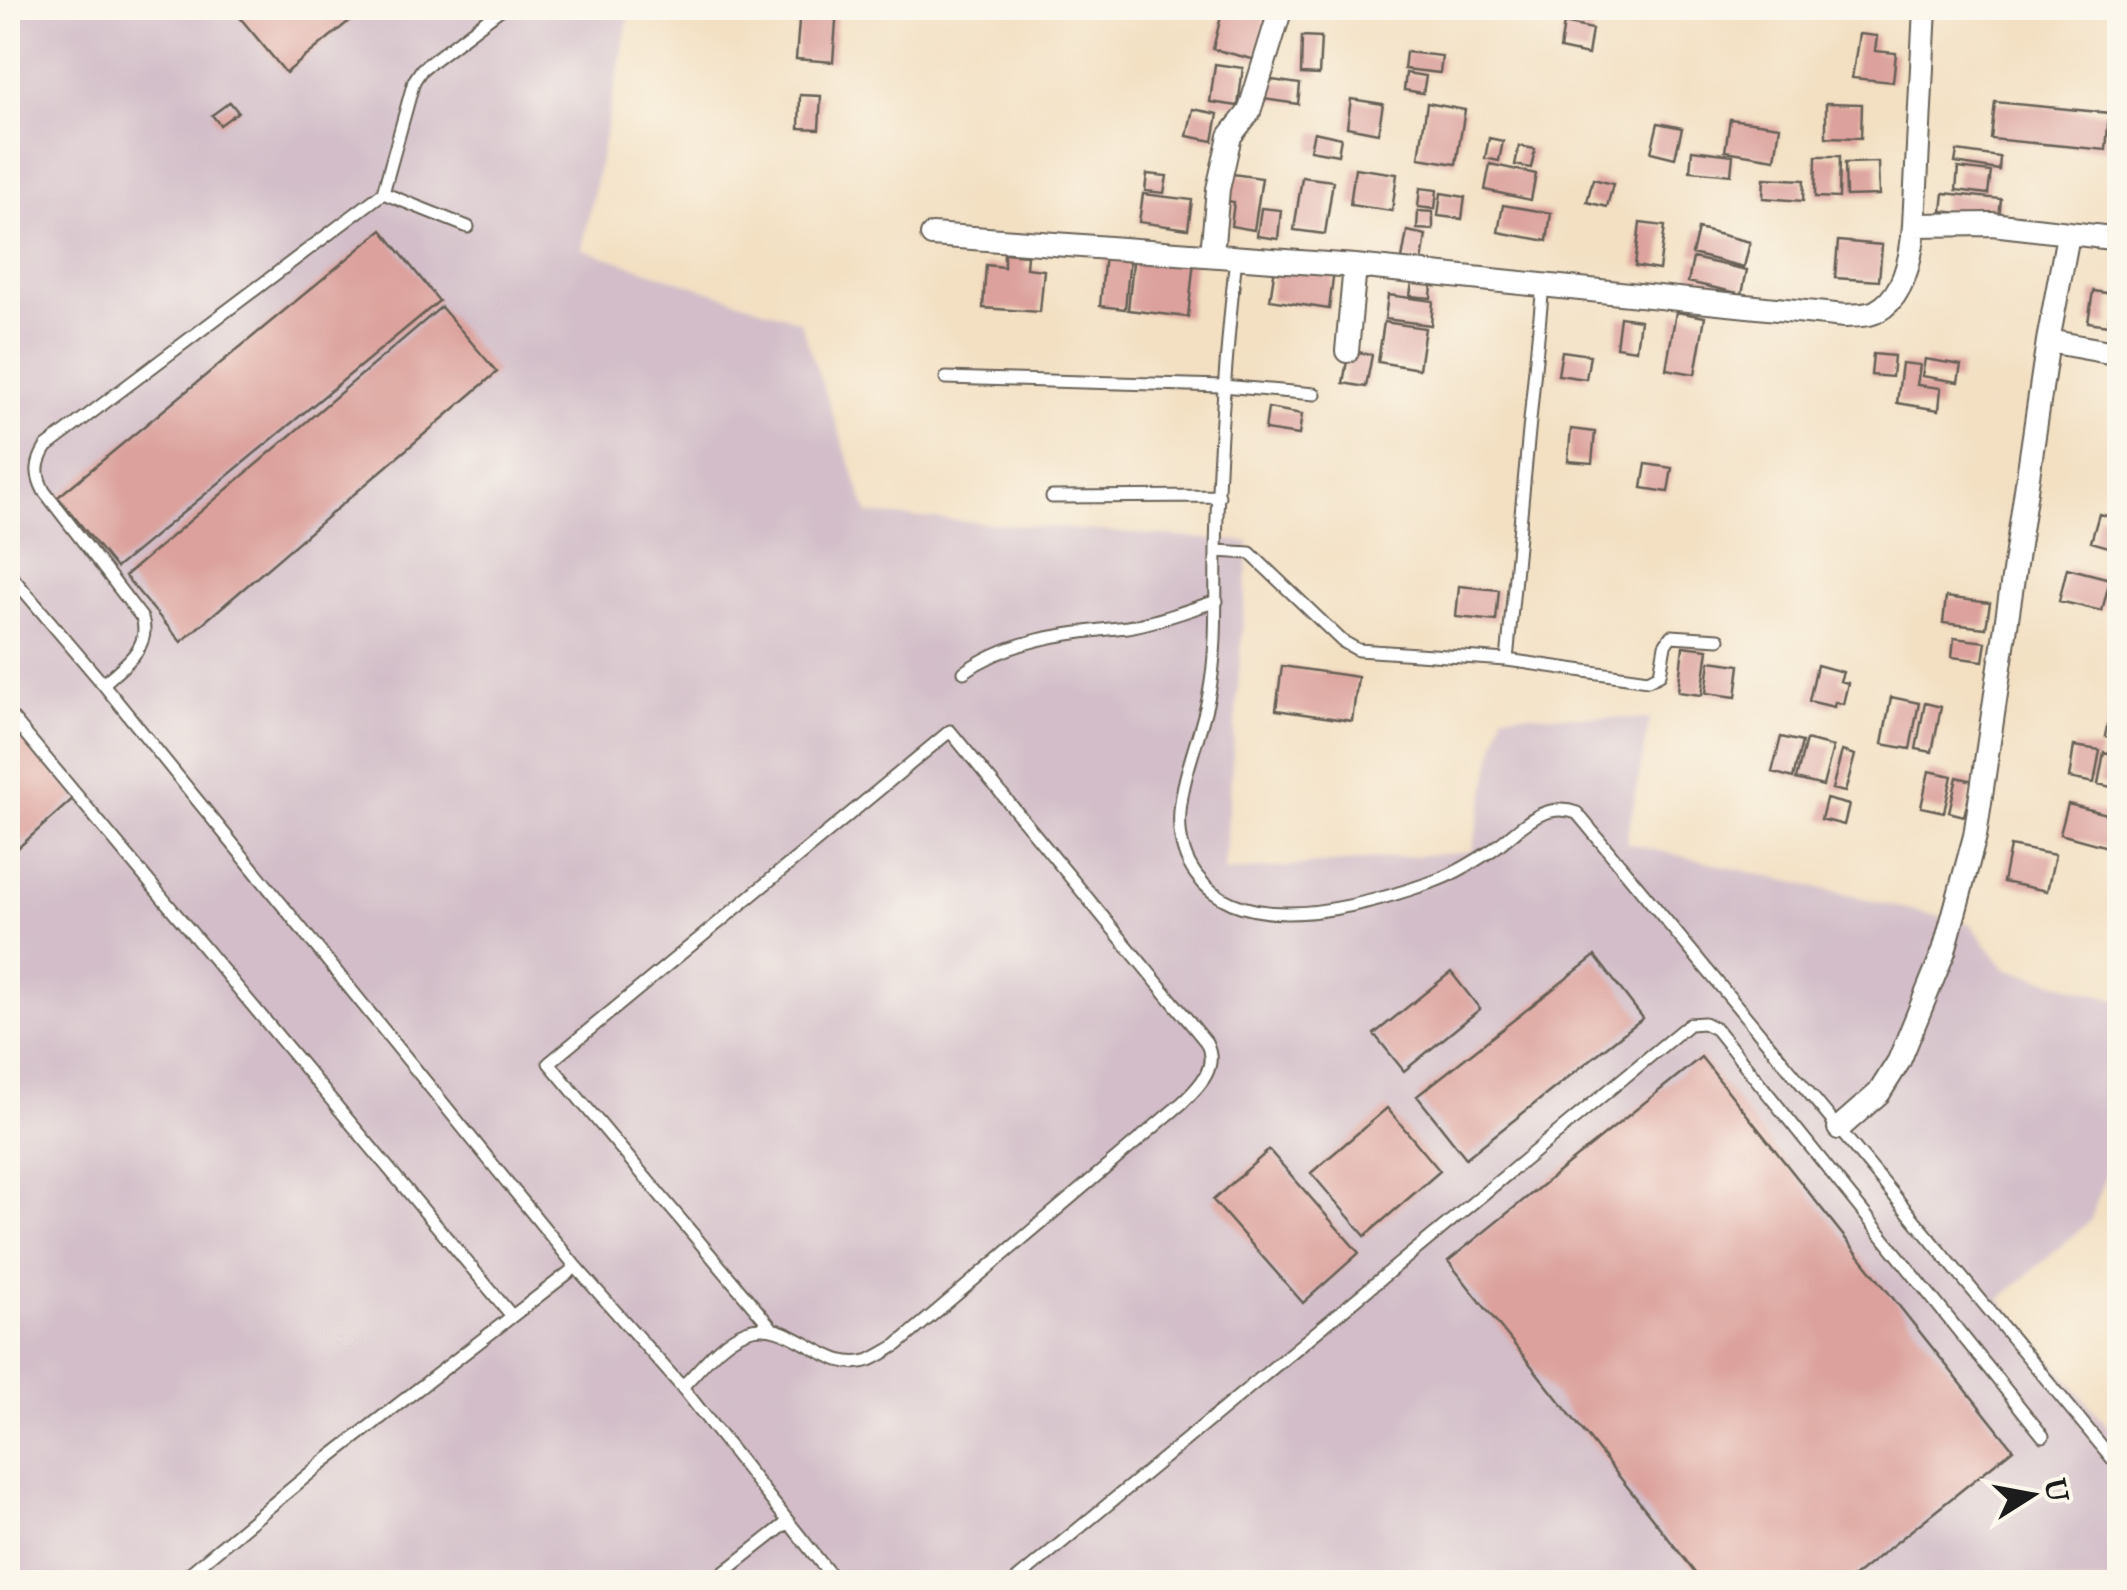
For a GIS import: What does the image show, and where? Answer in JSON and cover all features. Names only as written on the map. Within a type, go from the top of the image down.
[{"type":"street","points":[[1212,254],[1218,189],[1230,136],[1249,112],[1281,8]]},
{"type":"street","points":[[932,235],[1355,266],[1845,316],[1876,312],[1896,294],[1912,250],[1925,8]]},
{"type":"street","points":[[1914,224],[1992,224],[2120,239]]},
{"type":"street","points":[[1839,1128],[1879,1093],[1899,1061],[1944,950],[1975,836],[2048,341],[2068,235]]},
{"type":"street","points":[[1347,351],[1355,266]]},
{"type":"street","points":[[2048,341],[2120,354]]},
{"type":"lane","points":[[103,684],[138,649],[146,629],[142,618],[44,491],[37,473],[40,456],[46,446],[383,193],[414,81],[422,70],[502,8]]},
{"type":"lane","points":[[383,193],[468,226]]},
{"type":"lane","points":[[1236,256],[1223,386],[1210,694],[1180,809],[1183,849],[1198,877],[1218,894],[1252,910],[1335,910],[1389,898],[1444,878],[1493,849],[1543,812],[1565,808],[1576,812],[2120,1468]]},
{"type":"lane","points":[[1507,660],[1543,286]]},
{"type":"lane","points":[[946,378],[1223,386],[1316,394]]},
{"type":"lane","points":[[1052,497],[1219,496]]},
{"type":"lane","points":[[1216,552],[1250,554],[1350,648],[1507,660],[1648,680],[1660,674],[1670,636],[1719,639]]},
{"type":"lane","points":[[8,572],[576,1266],[682,1387],[836,1582]]},
{"type":"lane","points":[[964,672],[987,658],[1027,643],[1071,632],[1130,626],[1216,602]]},
{"type":"lane","points":[[8,714],[512,1316]]},
{"type":"lane","points":[[682,1387],[730,1340],[749,1330],[770,1327],[841,1361],[867,1361],[897,1345],[1182,1103],[1210,1071],[1206,1042],[1170,994],[950,731],[548,1064],[770,1327]]},
{"type":"lane","points":[[1014,1582],[1689,1024],[1704,1022],[1716,1029],[2043,1436]]},
{"type":"lane","points":[[180,1582],[321,1464],[576,1266]]},
{"type":"lane","points":[[712,1582],[788,1522]]},
{"type":"shaded area","points":[[8,8],[631,8],[582,249],[800,321],[868,514],[1249,542],[1224,872],[1472,851],[1503,713],[1650,719],[1626,843],[1971,924],[2005,968],[2119,1000],[2119,1130],[2091,1220],[2000,1299],[2119,1440],[2119,1582],[8,1582]]},
{"type":"building","points":[[232,8],[365,8],[286,73]]},
{"type":"building","points":[[800,8],[837,8],[833,62],[796,59]]},
{"type":"building","points":[[1223,8],[1268,8],[1256,60],[1213,49]]},
{"type":"building","points":[[1564,23],[1592,29],[1588,55],[1560,49]]},
{"type":"building","points":[[1859,34],[1877,36],[1875,51],[1896,53],[1893,82],[1852,78]]},
{"type":"building","points":[[1302,36],[1321,37],[1319,75],[1301,74]]},
{"type":"building","points":[[1406,52],[1442,56],[1440,73],[1404,69]]},
{"type":"building","points":[[1215,64],[1243,68],[1238,106],[1210,102]]},
{"type":"building","points":[[1406,73],[1426,76],[1423,93],[1404,90]]},
{"type":"building","points":[[1265,79],[1300,84],[1298,104],[1263,99]]},
{"type":"building","points":[[800,95],[821,96],[819,129],[799,128]]},
{"type":"building","points":[[1351,99],[1383,104],[1378,133],[1347,127]]},
{"type":"building","points":[[230,102],[238,112],[220,125],[212,115]]},
{"type":"building","points":[[1995,102],[2109,113],[2106,150],[1991,139]]},
{"type":"building","points":[[1427,103],[1465,110],[1456,164],[1419,158]]},
{"type":"building","points":[[1826,103],[1862,104],[1861,138],[1826,137]]},
{"type":"building","points":[[1193,109],[1218,114],[1213,141],[1187,136]]},
{"type":"building","points":[[1730,119],[1780,126],[1775,159],[1725,151]]},
{"type":"building","points":[[1658,123],[1682,128],[1675,158],[1651,152]]},
{"type":"building","points":[[1314,132],[1341,138],[1338,155],[1310,150]]},
{"type":"building","points":[[1489,138],[1503,141],[1499,161],[1485,158]]},
{"type":"building","points":[[1519,146],[1535,149],[1531,168],[1515,165]]},
{"type":"building","points":[[1692,150],[1733,155],[1731,175],[1690,171]]},
{"type":"building","points":[[1957,151],[2000,157],[1999,170],[1955,163]]},
{"type":"building","points":[[1816,156],[1840,156],[1839,198],[1815,197]]},
{"type":"building","points":[[1878,162],[1879,195],[1846,196],[1845,163]]},
{"type":"building","points":[[1490,164],[1536,174],[1531,200],[1485,190]]},
{"type":"building","points":[[1355,168],[1397,174],[1392,211],[1350,205]]},
{"type":"building","points":[[1958,168],[1991,172],[1988,194],[1956,190]]},
{"type":"building","points":[[1225,173],[1262,178],[1254,230],[1231,226],[1234,202],[1221,200]]},
{"type":"building","points":[[1147,174],[1167,176],[1164,193],[1145,191]]},
{"type":"building","points":[[1302,177],[1333,181],[1325,234],[1294,230]]},
{"type":"building","points":[[1764,178],[1804,180],[1803,201],[1763,198]]},
{"type":"building","points":[[1593,179],[1613,184],[1607,207],[1587,202]]},
{"type":"building","points":[[1420,188],[1437,190],[1435,209],[1418,207]]},
{"type":"building","points":[[1441,193],[1465,197],[1462,219],[1438,216]]},
{"type":"building","points":[[1944,193],[2001,199],[1999,218],[1942,211]]},
{"type":"building","points":[[1143,194],[1192,200],[1188,229],[1139,222]]},
{"type":"building","points":[[1503,205],[1551,213],[1547,241],[1498,232]]},
{"type":"building","points":[[1261,208],[1281,210],[1278,239],[1257,236]]},
{"type":"building","points":[[1418,211],[1433,212],[1433,230],[1417,229]]},
{"type":"building","points":[[1640,223],[1665,226],[1659,270],[1635,266]]},
{"type":"building","points":[[1698,229],[1750,242],[1744,267],[1692,254]]},
{"type":"building","points":[[382,230],[439,301],[116,568],[58,497]]},
{"type":"building","points":[[1407,231],[1426,235],[1422,262],[1402,259]]},
{"type":"building","points":[[1838,241],[1882,245],[1879,281],[1835,278]]},
{"type":"building","points":[[1004,253],[1027,255],[1026,268],[1044,270],[1040,312],[983,308],[986,265],[1004,267]]},
{"type":"building","points":[[1134,253],[1194,260],[1188,317],[1128,310]]},
{"type":"building","points":[[1105,254],[1130,257],[1125,309],[1100,306]]},
{"type":"building","points":[[1693,258],[1747,270],[1742,294],[1688,282]]},
{"type":"building","points":[[1276,261],[1334,270],[1329,309],[1270,300]]},
{"type":"building","points":[[1412,282],[1432,284],[1431,298],[1410,296]]},
{"type":"building","points":[[2093,291],[2112,294],[2108,325],[2088,322]]},
{"type":"building","points":[[1388,295],[1433,301],[1431,325],[1385,319]]},
{"type":"building","points":[[441,307],[497,372],[181,642],[125,576]]},
{"type":"building","points":[[1676,312],[1705,317],[1695,374],[1666,369]]},
{"type":"building","points":[[1620,317],[1640,320],[1636,350],[1616,347]]},
{"type":"building","points":[[1384,322],[1425,328],[1419,369],[1378,362]]},
{"type":"building","points":[[1349,350],[1372,355],[1366,387],[1343,383]]},
{"type":"building","points":[[1562,351],[1590,355],[1586,379],[1558,375]]},
{"type":"building","points":[[1873,354],[1894,356],[1892,377],[1871,375]]},
{"type":"building","points":[[1925,359],[1961,365],[1958,382],[1922,376]]},
{"type":"building","points":[[1902,363],[1920,365],[1917,385],[1941,388],[1939,410],[1897,403]]},
{"type":"building","points":[[1268,408],[1302,414],[1299,435],[1265,430]]},
{"type":"building","points":[[1571,429],[1595,432],[1592,463],[1568,461]]},
{"type":"building","points":[[1646,464],[1672,468],[1668,492],[1642,488]]},
{"type":"building","points":[[2099,514],[2120,519],[2120,557],[2114,555],[2116,549],[2091,542]]},
{"type":"building","points":[[2067,568],[2110,579],[2102,611],[2059,601]]},
{"type":"building","points":[[1459,586],[1499,590],[1496,621],[1456,617]]},
{"type":"building","points":[[1946,597],[1990,603],[1986,628],[1943,623]]},
{"type":"building","points":[[1954,638],[1986,642],[1983,661],[1952,657]]},
{"type":"building","points":[[1683,646],[1708,649],[1702,695],[1678,692]]},
{"type":"building","points":[[1710,661],[1740,665],[1736,697],[1706,693]]},
{"type":"building","points":[[1817,665],[1843,672],[1840,681],[1848,683],[1843,704],[1835,702],[1834,707],[1809,701]]},
{"type":"building","points":[[1282,666],[1358,677],[1352,721],[1276,710]]},
{"type":"building","points":[[1891,697],[1919,703],[1910,749],[1882,744]]},
{"type":"building","points":[[2113,700],[2120,701],[2120,739],[2105,736]]},
{"type":"building","points":[[1925,703],[1941,707],[1932,752],[1916,749]]},
{"type":"building","points":[[8,721],[75,797],[8,857]]},
{"type":"building","points":[[1781,737],[1802,742],[1793,778],[1772,772]]},
{"type":"building","points":[[1806,740],[1833,747],[1823,786],[1796,779]]},
{"type":"building","points":[[2074,746],[2100,750],[2094,783],[2069,778]]},
{"type":"building","points":[[1842,751],[1855,755],[1845,792],[1832,789]]},
{"type":"building","points":[[2104,752],[2117,755],[2111,787],[2098,784]]},
{"type":"building","points":[[1929,771],[1952,776],[1944,812],[1921,807]]},
{"type":"building","points":[[1957,777],[1973,781],[1964,816],[1949,812]]},
{"type":"building","points":[[1826,799],[1849,805],[1844,825],[1821,819]]},
{"type":"building","points":[[2068,804],[2107,814],[2110,804],[2120,807],[2118,850],[2060,834]]},
{"type":"building","points":[[2010,846],[2055,855],[2047,891],[2003,882]]},
{"type":"building","points":[[1595,956],[1643,1018],[1466,1158],[1417,1096]]},
{"type":"building","points":[[1451,972],[1480,1009],[1404,1071],[1374,1034]]},
{"type":"building","points":[[1701,1057],[2013,1449],[1847,1582],[1703,1582],[1448,1261]]},
{"type":"building","points":[[1387,1108],[1440,1171],[1365,1236],[1311,1173]]},
{"type":"building","points":[[1269,1150],[1359,1253],[1303,1303],[1213,1200]]}]
